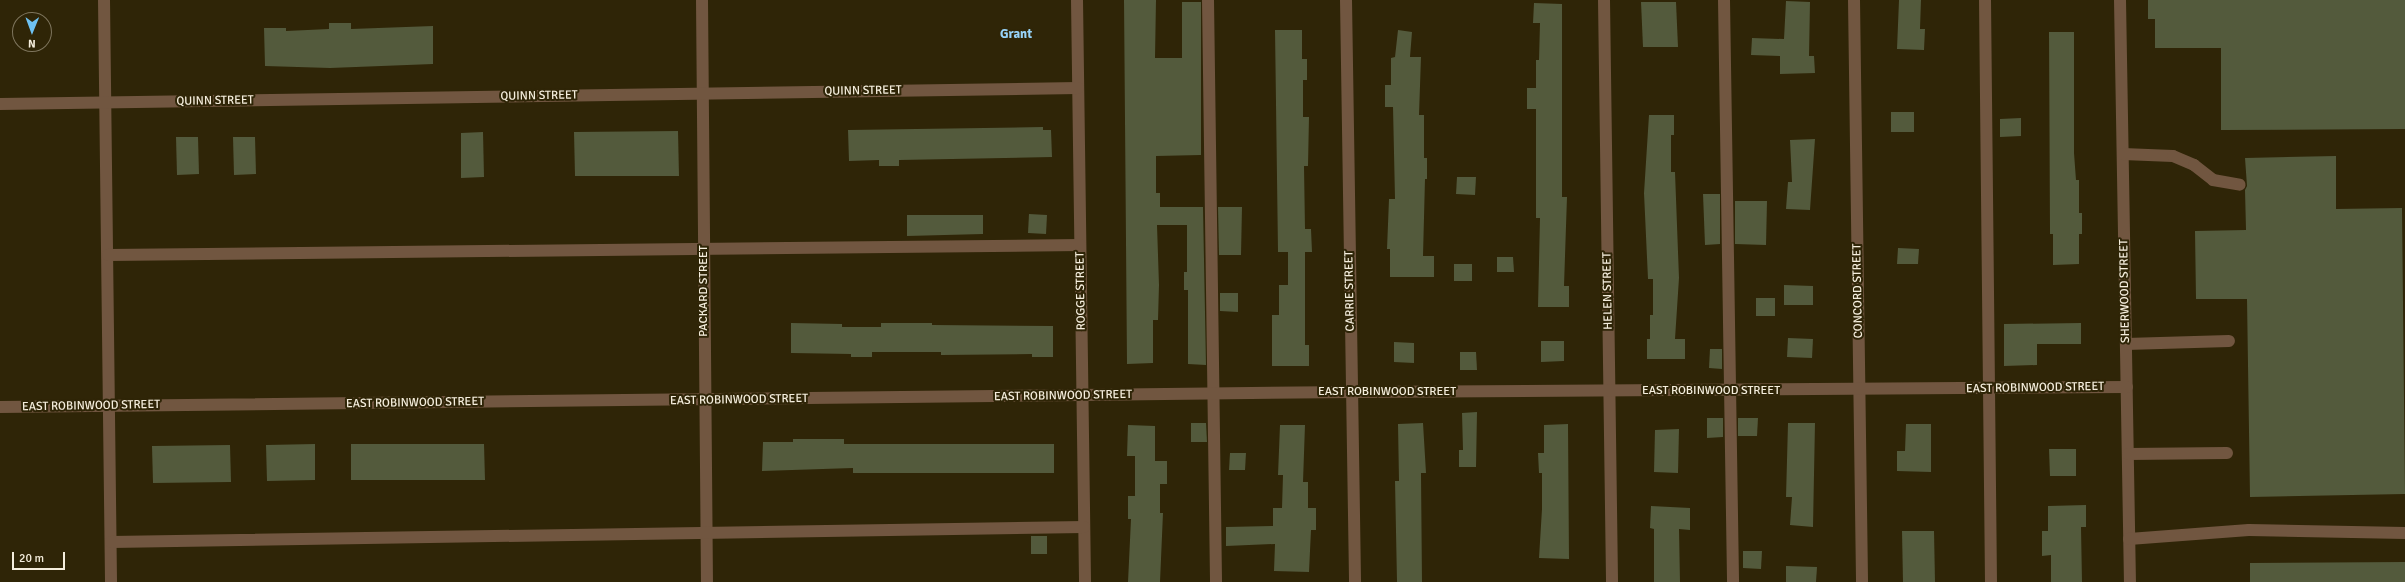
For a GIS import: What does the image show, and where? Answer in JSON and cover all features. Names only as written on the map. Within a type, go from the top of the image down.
[{"type":"street","points":[[104,0],[110,406],[110,582]]},
{"type":"street","name":"PACKARD STREET","points":[[702,0],[708,582]]},
{"type":"street","name":"ROGGE STREET","points":[[1077,0],[1085,582]]},
{"type":"street","points":[[1208,0],[1216,582]]},
{"type":"street","name":"CARRIE STREET","points":[[1346,0],[1355,582]]},
{"type":"street","name":"HELEN STREET","points":[[1604,0],[1612,582]]},
{"type":"street","points":[[1724,0],[1733,582]]},
{"type":"street","name":"CONCORD STREET","points":[[1854,0],[1862,582]]},
{"type":"street","points":[[1985,0],[1991,582]]},
{"type":"street","name":"SHERWOOD STREET","points":[[2120,0],[2130,582]]},
{"type":"street","name":"QUINN STREET","points":[[0,104],[1078,88]]},
{"type":"street","points":[[2123,154],[2173,156],[2194,165],[2213,180],[2240,185]]},
{"type":"street","points":[[108,255],[1080,245]]},
{"type":"street","points":[[2126,344],[2229,341]]},
{"type":"street","name":"EAST ROBINWOOD STREET","points":[[0,407],[1352,392],[1610,392],[2127,387]]},
{"type":"street","points":[[2128,454],[2227,452]]},
{"type":"street","points":[[110,542],[1084,527]]},
{"type":"street","points":[[2129,538],[2249,530],[2405,533]]},
{"type":"building","points":[[1124,0],[1156,0],[1155,58],[1182,58],[1182,2],[1201,2],[1201,155],[1156,156],[1156,193],[1160,193],[1160,207],[1203,207],[1206,365],[1188,364],[1188,290],[1184,290],[1184,272],[1187,272],[1187,225],[1157,225],[1159,285],[1158,320],[1153,320],[1153,363],[1127,364]]},
{"type":"building","points":[[1899,0],[1921,0],[1920,29],[1925,29],[1924,50],[1897,49]]},
{"type":"building","points":[[2148,0],[2405,0],[2405,129],[2221,130],[2221,48],[2155,48],[2155,19],[2148,19]]},
{"type":"building","points":[[1786,1],[1810,2],[1809,56],[1814,56],[1815,73],[1780,74],[1780,56],[1751,55],[1752,38],[1784,39]]},
{"type":"building","points":[[1641,2],[1676,2],[1678,47],[1643,47]]},
{"type":"building","points":[[1534,3],[1562,4],[1562,197],[1567,197],[1564,286],[1569,286],[1569,307],[1538,307],[1540,218],[1536,218],[1536,109],[1527,109],[1527,88],[1536,88],[1536,60],[1539,60],[1540,23],[1533,23]]},
{"type":"building","points":[[329,23],[351,23],[351,29],[433,26],[433,64],[330,68],[265,66],[264,28],[286,28],[286,31],[329,29]]},
{"type":"building","points":[[1275,30],[1302,30],[1302,59],[1307,59],[1307,80],[1303,80],[1303,117],[1309,117],[1308,166],[1304,166],[1305,229],[1311,229],[1312,252],[1305,252],[1305,345],[1309,345],[1309,366],[1272,366],[1272,315],[1279,315],[1279,285],[1288,285],[1288,252],[1278,252]]},
{"type":"building","points":[[1398,30],[1412,32],[1410,57],[1421,57],[1419,115],[1424,115],[1424,158],[1427,158],[1423,256],[1434,256],[1434,277],[1390,277],[1390,249],[1387,249],[1389,199],[1395,199],[1393,107],[1385,107],[1385,85],[1391,85],[1391,58],[1395,57]]},
{"type":"building","points":[[2049,32],[2074,32],[2074,153],[2076,180],[2079,180],[2079,213],[2082,213],[2082,234],[2079,234],[2079,264],[2053,265],[2053,234],[2050,234]]},
{"type":"building","points":[[1891,112],[1914,112],[1914,132],[1891,132]]},
{"type":"building","points":[[1649,115],[1674,115],[1674,135],[1671,135],[1671,172],[1675,172],[1679,278],[1675,339],[1685,339],[1685,359],[1647,359],[1647,339],[1650,339],[1650,315],[1653,315],[1653,279],[1648,279],[1644,193]]},
{"type":"building","points":[[2021,118],[2021,136],[2000,137],[2000,119]]},
{"type":"building","points":[[1043,127],[1043,130],[1051,130],[1052,157],[899,160],[899,166],[879,166],[879,160],[849,161],[848,130]]},
{"type":"building","points":[[678,131],[679,176],[575,176],[574,132]]},
{"type":"building","points":[[483,132],[484,177],[461,178],[461,133]]},
{"type":"building","points":[[176,137],[198,137],[199,174],[177,175]]},
{"type":"building","points":[[233,137],[255,137],[256,174],[234,175]]},
{"type":"building","points":[[1815,139],[1810,210],[1786,209],[1788,182],[1792,182],[1790,140]]},
{"type":"building","points":[[2336,156],[2336,209],[2402,208],[2405,494],[2250,497],[2247,299],[2196,299],[2195,231],[2246,230],[2245,190],[2247,186],[2245,158]]},
{"type":"building","points":[[1457,177],[1476,177],[1475,195],[1456,194]]},
{"type":"building","points":[[1703,194],[1720,194],[1720,244],[1705,245]]},
{"type":"building","points":[[1735,201],[1767,201],[1766,245],[1735,244]]},
{"type":"building","points":[[1218,207],[1242,207],[1241,255],[1219,255]]},
{"type":"building","points":[[1029,214],[1047,215],[1046,234],[1028,233]]},
{"type":"building","points":[[907,215],[983,215],[983,234],[907,236]]},
{"type":"building","points":[[1898,248],[1919,249],[1918,264],[1897,264]]},
{"type":"building","points":[[1497,257],[1513,257],[1514,272],[1497,272]]},
{"type":"building","points":[[1454,264],[1472,264],[1472,281],[1454,281]]},
{"type":"building","points":[[1784,285],[1813,286],[1813,305],[1784,305]]},
{"type":"building","points":[[1220,293],[1238,293],[1238,312],[1220,311]]},
{"type":"building","points":[[1756,298],[1775,298],[1775,316],[1756,316]]},
{"type":"building","points":[[791,323],[842,324],[842,327],[881,327],[881,323],[1053,326],[1053,357],[1032,357],[1032,354],[941,355],[941,352],[872,352],[872,357],[851,357],[851,354],[791,353]]},
{"type":"building","points":[[2081,323],[2081,344],[2037,344],[2037,365],[2004,366],[2004,324]]},
{"type":"building","points":[[1788,338],[1813,339],[1812,358],[1787,357]]},
{"type":"building","points":[[1541,341],[1564,341],[1564,361],[1541,362]]},
{"type":"building","points":[[1394,342],[1414,343],[1414,363],[1394,362]]},
{"type":"building","points":[[1710,349],[1722,349],[1722,369],[1709,368]]},
{"type":"building","points":[[1460,352],[1476,352],[1477,370],[1460,370]]},
{"type":"building","points":[[1477,412],[1476,467],[1459,467],[1459,450],[1463,450],[1462,413]]},
{"type":"building","points":[[1707,418],[1723,418],[1723,437],[1707,438]]},
{"type":"building","points":[[1738,418],[1758,418],[1757,436],[1738,436]]},
{"type":"building","points":[[1191,423],[1206,423],[1207,442],[1191,442]]},
{"type":"building","points":[[1423,423],[1426,473],[1421,473],[1422,582],[1397,582],[1395,481],[1399,481],[1398,424]]},
{"type":"building","points":[[1788,423],[1815,423],[1813,527],[1790,525],[1792,497],[1786,497]]},
{"type":"building","points":[[1568,424],[1569,559],[1539,558],[1542,509],[1542,473],[1539,473],[1538,453],[1544,453],[1544,425]]},
{"type":"building","points":[[1906,424],[1931,424],[1931,472],[1897,471],[1897,451],[1905,451]]},
{"type":"building","points":[[1128,425],[1155,426],[1155,461],[1167,461],[1167,484],[1160,484],[1160,513],[1163,513],[1160,582],[1128,582],[1131,519],[1128,519],[1128,496],[1135,496],[1135,456],[1127,456]]},
{"type":"building","points":[[1280,425],[1305,425],[1303,482],[1308,482],[1308,508],[1316,508],[1316,530],[1311,530],[1309,572],[1274,571],[1275,544],[1226,546],[1226,527],[1273,526],[1273,508],[1282,508],[1283,475],[1278,475]]},
{"type":"building","points":[[1679,429],[1678,473],[1654,472],[1655,430]]},
{"type":"building","points":[[793,439],[844,439],[844,444],[1054,444],[1054,473],[853,473],[853,468],[762,471],[763,442],[793,442]]},
{"type":"building","points":[[315,444],[315,480],[267,481],[266,445]]},
{"type":"building","points":[[351,444],[484,444],[485,480],[351,480]]},
{"type":"building","points":[[230,445],[231,482],[153,483],[152,446]]},
{"type":"building","points":[[2049,449],[2076,449],[2076,476],[2050,476]]},
{"type":"building","points":[[1230,453],[1246,453],[1245,470],[1229,470]]},
{"type":"building","points":[[2086,505],[2086,527],[2081,527],[2082,582],[2051,582],[2051,555],[2042,556],[2042,531],[2048,531],[2048,506]]},
{"type":"building","points":[[1651,506],[1690,508],[1690,530],[1679,529],[1680,582],[1654,582],[1654,529],[1650,528]]},
{"type":"building","points":[[1902,531],[1934,531],[1935,582],[1903,582]]},
{"type":"building","points":[[1031,536],[1047,536],[1047,554],[1031,554]]},
{"type":"building","points":[[1743,551],[1762,551],[1761,569],[1743,568]]},
{"type":"building","points":[[2405,562],[2405,582],[2250,582],[2250,563]]},
{"type":"building","points":[[1786,566],[1817,567],[1816,582],[1786,582]]},
{"type":"district","name":"Grant","points":[[1016,34]]}]
